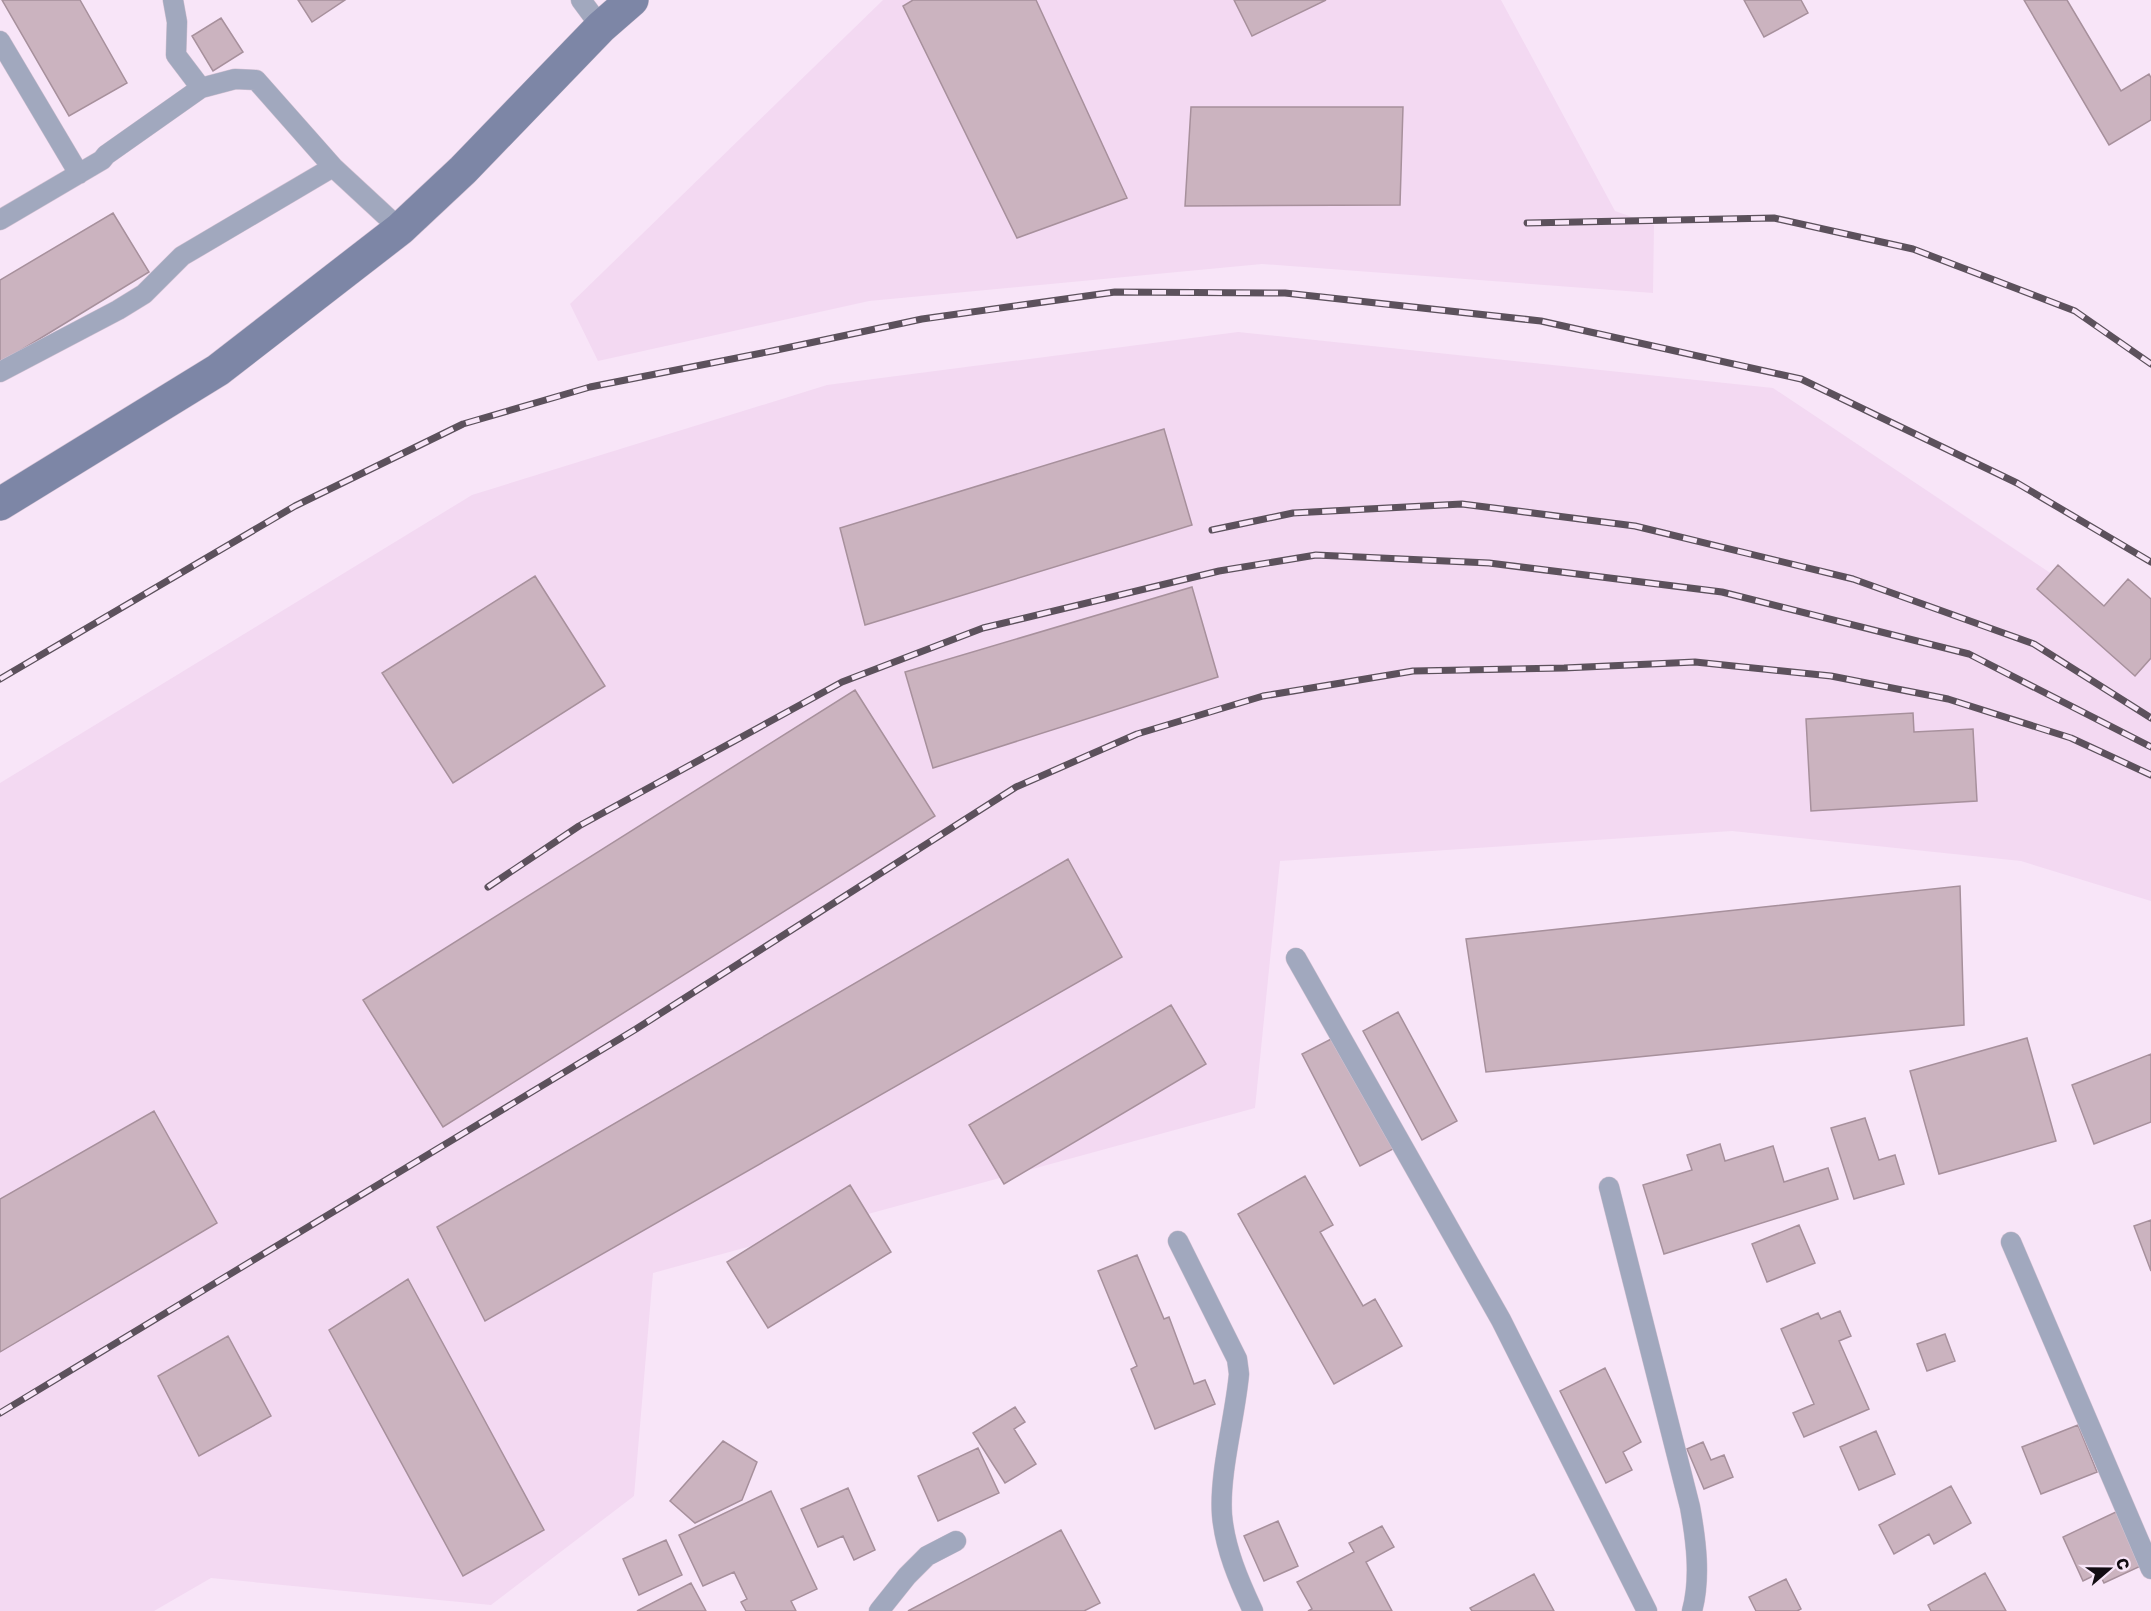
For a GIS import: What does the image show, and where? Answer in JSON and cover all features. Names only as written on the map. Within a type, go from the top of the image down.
[{"type":"main road","points":[[0,504],[218,370],[400,229],[462,170],[601,27],[632,0]]},
{"type":"lane","points":[[173,0],[177,22],[176,55],[201,88]]},
{"type":"lane","points":[[581,0],[601,27]]},
{"type":"lane","points":[[0,41],[79,174]]},
{"type":"lane","points":[[0,220],[102,160],[201,88],[235,79],[256,80],[333,167],[400,229]]},
{"type":"lane","points":[[0,372],[144,294],[182,256],[333,167]]},
{"type":"lane","points":[[1296,957],[1501,1320],[1647,1611]]},
{"type":"lane","points":[[1609,1187],[1690,1507],[1695,1537],[1696,1570],[1692,1611]]},
{"type":"lane","points":[[1178,1241],[1237,1359],[1239,1374],[1237,1397],[1222,1491],[1222,1515],[1225,1538],[1234,1567],[1253,1611]]},
{"type":"lane","points":[[2011,1242],[2151,1569]]},
{"type":"lane","points":[[879,1611],[907,1575],[927,1556],[956,1541]]},
{"type":"shaded area","points":[[883,0],[1501,0],[1615,211],[1654,225],[1653,293],[1262,264],[869,301],[598,361],[570,304]]},
{"type":"shaded area","points":[[1238,332],[1773,388],[2151,640],[2151,901],[2021,861],[1732,831],[1280,861],[1255,1108],[653,1273],[634,1496],[491,1605],[211,1578],[154,1611],[0,1611],[0,783],[472,495],[827,385]]},
{"type":"building","points":[[2,0],[80,0],[127,83],[69,116]]},
{"type":"building","points":[[298,0],[345,0],[312,22]]},
{"type":"building","points":[[913,0],[1036,0],[1127,198],[1017,238],[903,6]]},
{"type":"building","points":[[1234,0],[1326,0],[1252,36]]},
{"type":"building","points":[[1744,0],[1801,0],[1808,13],[1764,37]]},
{"type":"building","points":[[2024,0],[2067,0],[2121,91],[2149,74],[2151,78],[2151,120],[2109,145]]},
{"type":"building","points":[[221,18],[243,52],[213,71],[192,36]]},
{"type":"building","points":[[1191,107],[1403,107],[1400,205],[1185,206]]},
{"type":"building","points":[[113,213],[149,272],[0,363],[0,280]]},
{"type":"building","points":[[1164,429],[1192,525],[865,625],[840,528]]},
{"type":"building","points":[[2058,565],[2104,606],[2128,579],[2151,599],[2151,658],[2135,676],[2037,589]]},
{"type":"building","points":[[535,576],[605,686],[453,783],[382,673]]},
{"type":"building","points":[[1192,587],[1218,677],[933,768],[905,672]]},
{"type":"building","points":[[855,690],[935,816],[443,1127],[363,1000]]},
{"type":"building","points":[[1913,713],[1914,732],[1973,729],[1977,801],[1811,811],[1806,719]]},
{"type":"building","points":[[1068,859],[1122,957],[485,1321],[437,1227]]},
{"type":"building","points":[[1960,886],[1964,1025],[1486,1072],[1466,939]]},
{"type":"building","points":[[1171,1005],[1206,1064],[1004,1184],[969,1125]]},
{"type":"building","points":[[1398,1012],[1457,1121],[1422,1140],[1363,1031]]},
{"type":"building","points":[[1335,1037],[1393,1149],[1360,1166],[1302,1054]]},
{"type":"building","points":[[2027,1038],[2056,1141],[1939,1174],[1910,1071]]},
{"type":"building","points":[[2151,1054],[2151,1122],[2094,1144],[2072,1085]]},
{"type":"building","points":[[154,1111],[217,1223],[0,1352],[0,1199]]},
{"type":"building","points":[[1865,1118],[1879,1160],[1895,1155],[1904,1184],[1854,1199],[1831,1128]]},
{"type":"building","points":[[1720,1144],[1725,1161],[1773,1146],[1784,1182],[1828,1168],[1838,1199],[1664,1254],[1643,1185],[1692,1170],[1687,1155]]},
{"type":"building","points":[[1305,1176],[1333,1225],[1320,1232],[1363,1306],[1375,1299],[1402,1346],[1334,1384],[1238,1214]]},
{"type":"building","points":[[850,1185],[891,1252],[768,1328],[727,1262]]},
{"type":"building","points":[[2151,1220],[2151,1271],[2134,1226]]},
{"type":"building","points":[[1799,1225],[1815,1263],[1767,1282],[1752,1244]]},
{"type":"building","points":[[1137,1255],[1164,1319],[1169,1317],[1194,1384],[1205,1380],[1215,1404],[1155,1429],[1131,1369],[1137,1366],[1098,1271]]},
{"type":"building","points":[[408,1279],[544,1530],[463,1576],[329,1330]]},
{"type":"building","points":[[1840,1311],[1851,1336],[1839,1341],[1869,1409],[1804,1437],[1793,1413],[1814,1404],[1781,1329],[1818,1313],[1821,1319]]},
{"type":"building","points":[[1945,1334],[1955,1361],[1927,1371],[1917,1344]]},
{"type":"building","points":[[228,1336],[271,1416],[199,1456],[158,1376]]},
{"type":"building","points":[[1605,1368],[1641,1442],[1623,1452],[1632,1470],[1606,1483],[1560,1391]]},
{"type":"building","points":[[1015,1407],[1025,1422],[1014,1429],[1036,1464],[1005,1483],[973,1433]]},
{"type":"building","points":[[2078,1425],[2097,1472],[2041,1494],[2022,1447]]},
{"type":"building","points":[[1876,1431],[1895,1474],[1859,1490],[1840,1447]]},
{"type":"building","points":[[723,1441],[757,1462],[742,1500],[695,1523],[670,1501]]},
{"type":"building","points":[[1703,1442],[1711,1460],[1724,1455],[1733,1477],[1704,1489],[1687,1449]]},
{"type":"building","points":[[978,1448],[999,1493],[938,1521],[918,1476]]},
{"type":"building","points":[[1951,1486],[1971,1523],[1934,1544],[1929,1534],[1894,1554],[1879,1525]]},
{"type":"building","points":[[848,1488],[875,1550],[854,1560],[843,1536],[818,1547],[801,1509]]},
{"type":"building","points":[[771,1491],[817,1589],[791,1601],[796,1611],[746,1611],[741,1602],[747,1599],[734,1572],[703,1586],[679,1535]]},
{"type":"building","points":[[2118,1511],[2143,1565],[2104,1583],[2099,1573],[2083,1581],[2063,1537]]},
{"type":"building","points":[[1278,1521],[1298,1566],[1264,1581],[1244,1536]]},
{"type":"building","points":[[1382,1526],[1394,1547],[1366,1562],[1392,1611],[1308,1611],[1312,1609],[1297,1582],[1354,1552],[1349,1543]]},
{"type":"building","points":[[1061,1530],[1100,1603],[1084,1611],[908,1611]]},
{"type":"building","points":[[666,1540],[682,1575],[639,1595],[623,1559]]},
{"type":"building","points":[[1985,1573],[2006,1611],[1931,1611],[1928,1605]]},
{"type":"building","points":[[1534,1574],[1554,1611],[1472,1611],[1470,1608]]},
{"type":"building","points":[[1786,1579],[1801,1609],[1797,1611],[1756,1611],[1749,1597]]},
{"type":"building","points":[[691,1583],[706,1611],[637,1611]]},
{"type":"railway","points":[[1527,223],[1774,218],[1913,249],[2075,311],[2151,364]]},
{"type":"railway","points":[[0,679],[295,506],[463,424],[590,387],[922,319],[1115,292],[1285,293],[1541,321],[1801,379],[2017,483],[2151,562]]},
{"type":"railway","points":[[1212,530],[1293,513],[1462,504],[1635,526],[1853,579],[2034,644],[2151,718]]},
{"type":"railway","points":[[488,887],[579,826],[842,682],[983,628],[1219,571],[1316,555],[1489,563],[1722,592],[1969,654],[2151,747]]},
{"type":"railway","points":[[0,1413],[636,1029],[1016,787],[1137,734],[1263,696],[1413,671],[1564,668],[1695,662],[1831,676],[1948,699],[2071,738],[2151,775]]}]
